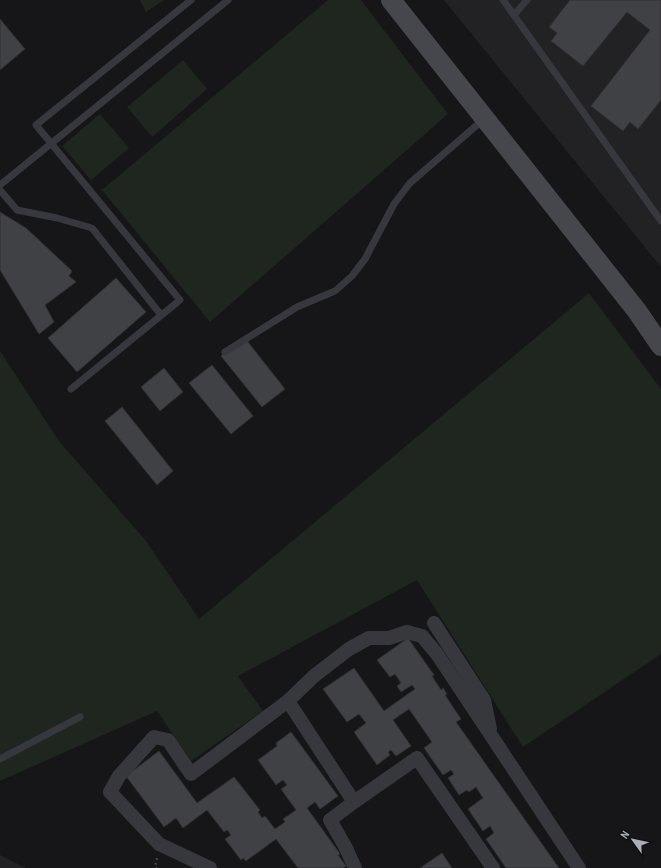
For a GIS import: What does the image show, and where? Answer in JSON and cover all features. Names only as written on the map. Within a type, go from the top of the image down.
[{"type":"street","points":[[391,0],[637,311],[661,346]]},
{"type":"street","points":[[434,622],[484,700],[492,737]]},
{"type":"street","points":[[210,868],[160,844],[110,792],[119,776],[154,737],[168,740],[190,774],[288,701],[314,676],[350,649],[369,638],[389,638],[407,632],[422,636],[437,654],[579,868]]},
{"type":"street","points":[[288,701],[354,802]]},
{"type":"street","points":[[355,868],[346,848],[330,820],[417,758],[493,868]]},
{"type":"lane","points":[[71,389],[180,300],[36,125],[191,0]]},
{"type":"lane","points":[[0,185],[228,0]]},
{"type":"lane","points":[[503,0],[661,221]]},
{"type":"lane","points":[[514,15],[526,0]]},
{"type":"lane","points":[[225,352],[297,307],[335,291],[352,276],[365,258],[394,204],[410,183],[485,119]]},
{"type":"lane","points":[[0,190],[17,210],[57,218],[92,228],[161,315]]},
{"type":"lane","points":[[0,759],[80,717]]},
{"type":"shaded area","points":[[140,0],[164,0],[146,12]]},
{"type":"shaded area","points":[[328,0],[361,0],[448,114],[210,322],[102,190]]},
{"type":"shaded area","points":[[444,0],[661,0],[661,267]]},
{"type":"shaded area","points":[[183,60],[207,89],[152,137],[127,107]]},
{"type":"shaded area","points":[[100,114],[129,148],[91,180],[62,146]]},
{"type":"shaded area","points":[[589,293],[661,389],[661,654],[523,747],[417,580],[238,676],[263,711],[191,761],[157,711],[0,781],[0,351],[59,441],[146,541],[199,619]]},
{"type":"shaded area","points":[[0,855],[26,868],[0,868]]},
{"type":"building","points":[[570,0],[661,0],[661,100],[638,129],[630,122],[623,131],[591,106],[650,30],[627,12],[583,66],[551,41],[557,33],[549,27]]},
{"type":"building","points":[[0,19],[25,49],[0,70]]},
{"type":"building","points":[[0,212],[26,228],[72,271],[69,276],[76,282],[45,305],[54,322],[39,334],[0,270]]},
{"type":"building","points":[[116,278],[146,312],[77,372],[48,338]]},
{"type":"building","points":[[244,337],[285,389],[262,407],[221,356]]},
{"type":"building","points":[[212,365],[253,416],[231,434],[189,383]]},
{"type":"building","points":[[164,368],[183,392],[160,411],[141,387]]},
{"type":"building","points":[[122,407],[173,471],[157,485],[105,421]]},
{"type":"building","points":[[408,638],[434,675],[432,676],[441,690],[443,688],[447,694],[445,695],[461,719],[456,722],[559,868],[506,868],[486,839],[494,833],[490,826],[483,831],[468,809],[483,798],[476,787],[469,792],[467,790],[459,795],[448,778],[454,774],[451,770],[443,775],[424,748],[432,742],[409,709],[393,720],[411,746],[396,756],[391,750],[388,752],[390,755],[377,765],[354,732],[366,723],[359,714],[347,722],[323,689],[354,668],[384,711],[415,689],[412,685],[401,692],[397,686],[401,683],[395,674],[390,677],[377,660]]},
{"type":"building","points":[[291,732],[338,796],[320,809],[315,802],[307,808],[340,854],[338,855],[346,866],[343,868],[298,868],[276,839],[246,861],[243,858],[241,860],[225,839],[231,835],[227,830],[224,832],[207,810],[183,828],[176,818],[164,827],[126,776],[159,751],[197,803],[234,777],[260,810],[258,812],[262,818],[265,816],[275,829],[285,822],[283,819],[296,810],[281,789],[287,785],[283,780],[276,785],[258,760],[277,746],[276,743]]},
{"type":"building","points":[[442,853],[452,868],[420,868]]}]
